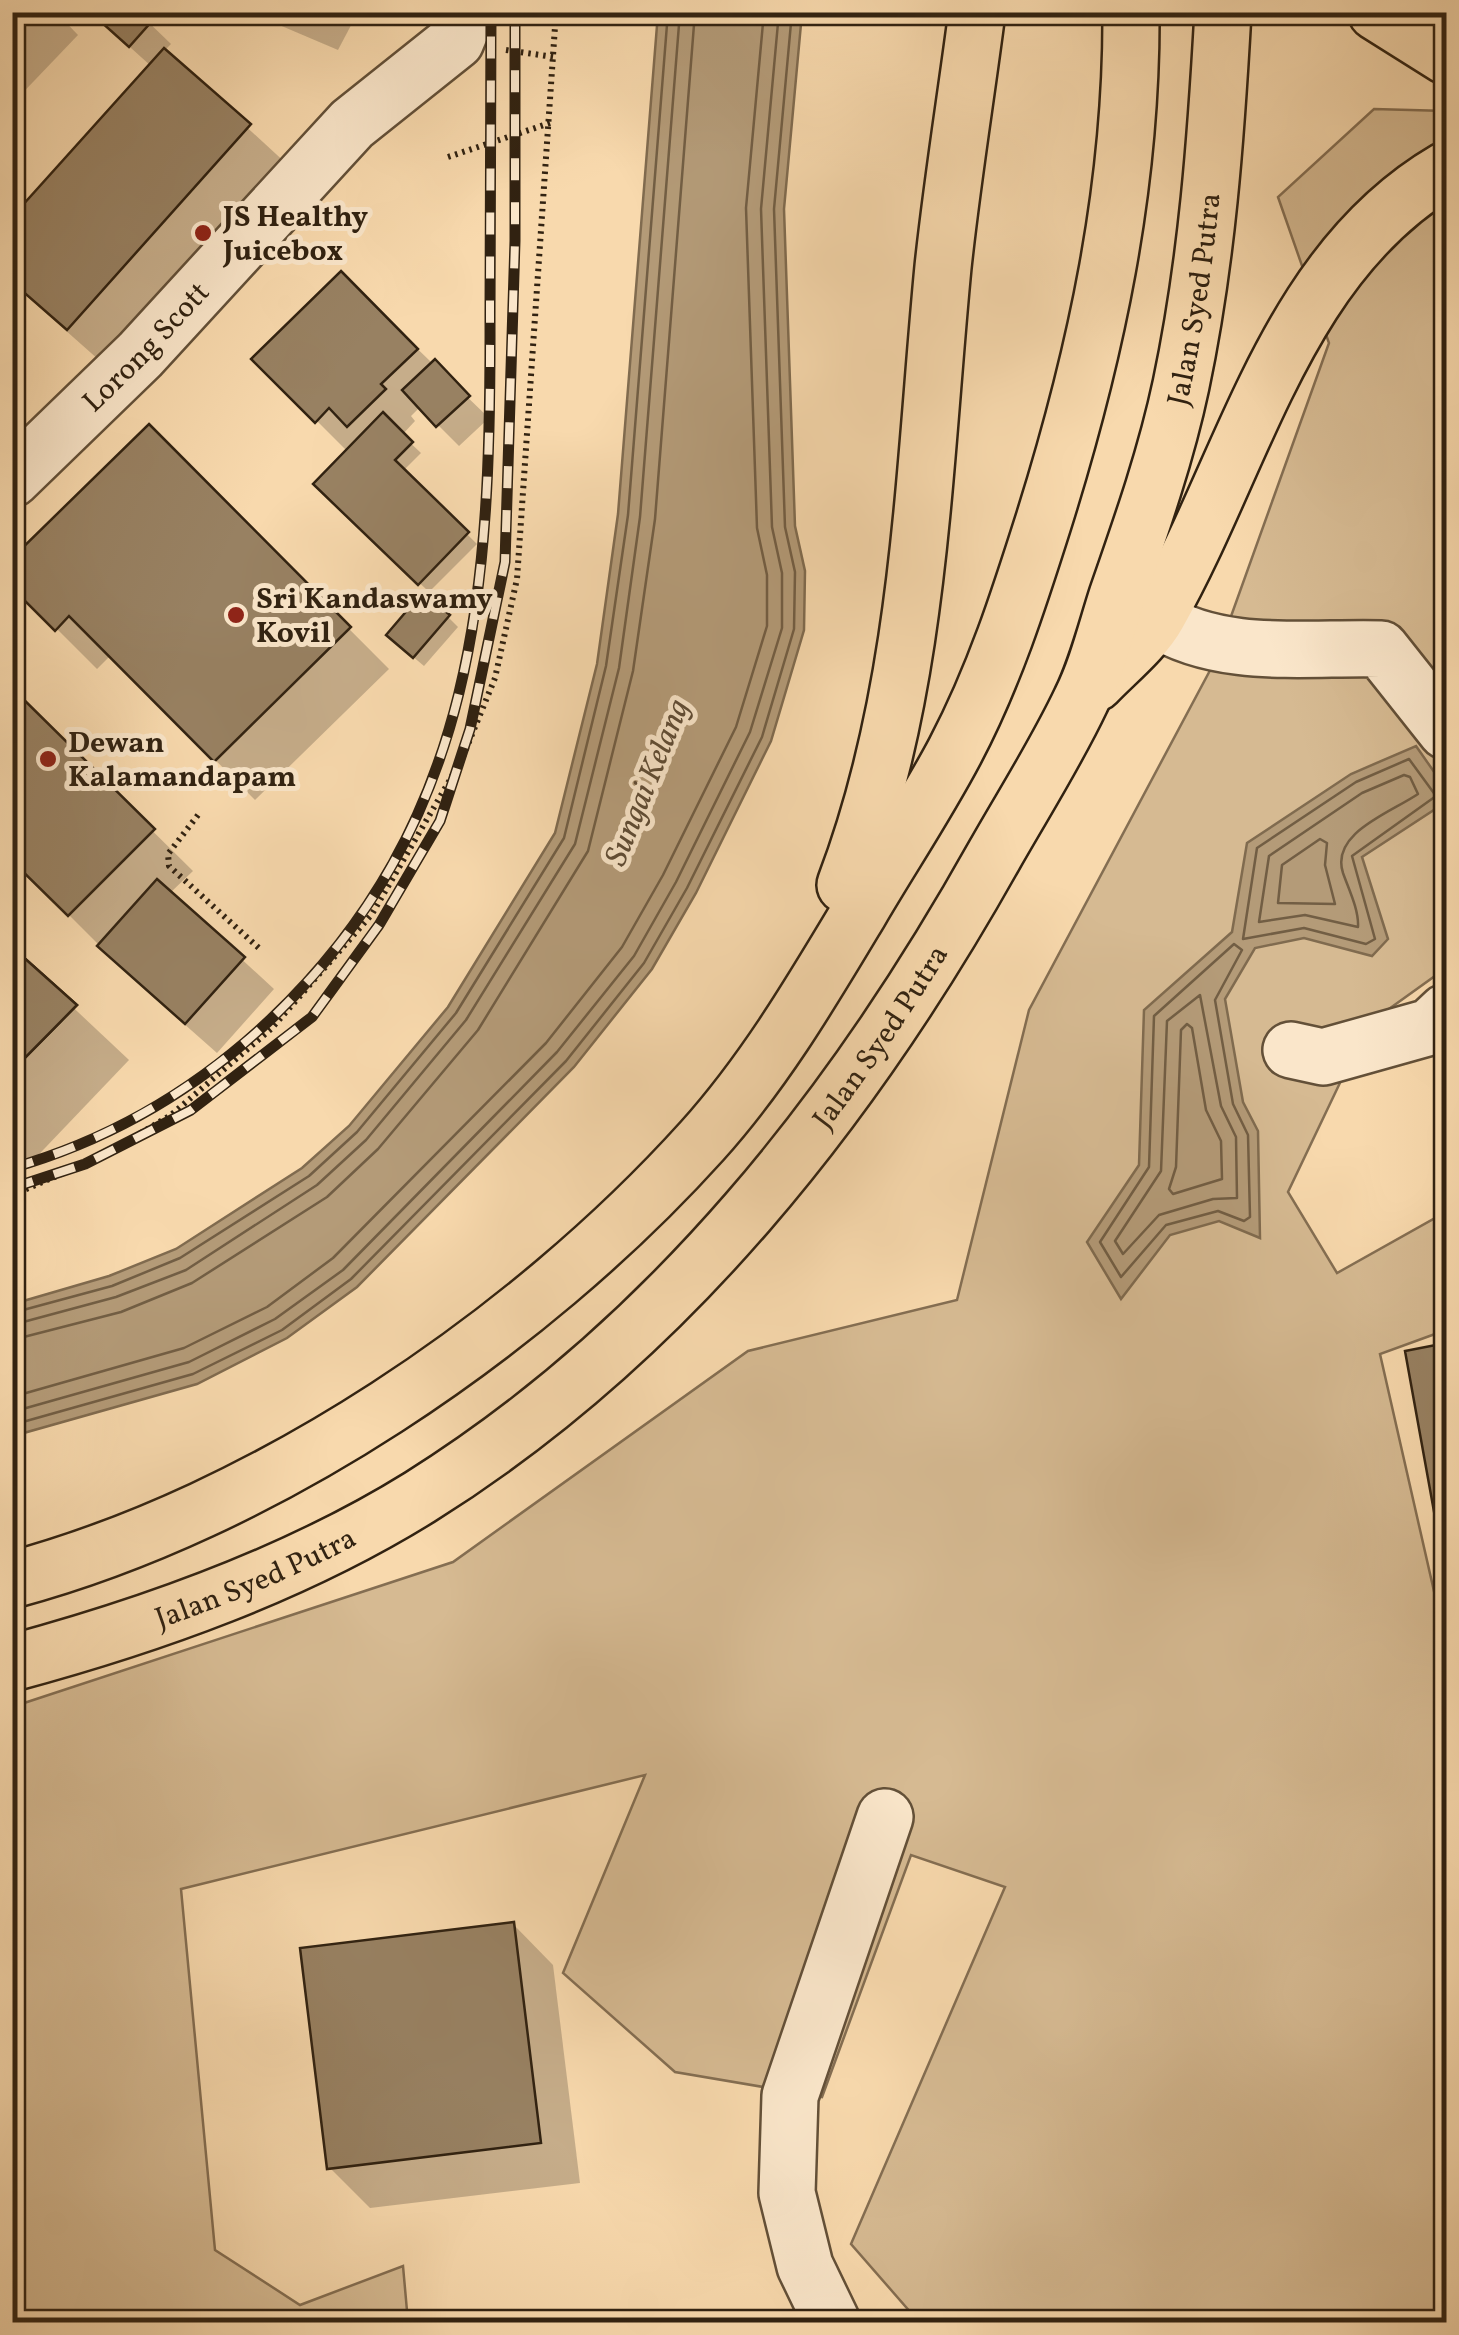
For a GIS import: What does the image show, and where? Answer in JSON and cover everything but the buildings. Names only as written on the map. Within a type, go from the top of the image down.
[{"type":"main road","points":[[792,1023],[874,808],[900,683],[917,580],[944,264],[977,12]]},
{"type":"main road","points":[[12,1580],[109,1548],[292,1464],[454,1361],[541,1294],[643,1201],[740,1096],[792,1023],[956,750],[1006,639],[1091,364],[1108,280],[1132,74],[1131,12]]},
{"type":"main road","name":"Jalan Syed Putra","points":[[12,1663],[145,1623],[345,1539],[484,1455],[608,1356],[760,1200],[832,1112],[893,1024],[972,896],[1084,696],[1145,514],[1180,390],[1205,254],[1223,12]]},
{"type":"main road","points":[[1376,12],[1446,56]]},
{"type":"main road","points":[[1084,696],[1156,619],[1320,286],[1376,220],[1446,170]]},
{"type":"street","name":"Lorong Scott","points":[[13,477],[140,355],[352,124],[456,41],[468,12]]},
{"type":"street","points":[[1156,619],[1181,635],[1210,645],[1381,649],[1446,730]]},
{"type":"street","points":[[1291,1050],[1323,1057],[1430,1026],[1446,1012]]},
{"type":"street","points":[[832,2322],[804,2266],[787,2193],[790,2096],[884,1817]]},
{"type":"path","points":[[12,1195],[98,1158],[171,1115],[270,1029],[372,914],[462,759],[494,678],[517,579],[556,12]]},
{"type":"path","points":[[448,157],[550,123]]},
{"type":"path","points":[[198,815],[168,854],[169,866],[261,950]]},
{"type":"shaded area","points":[[1374,109],[1446,111],[1446,968],[1368,1024],[1288,1192],[1337,1273],[1446,1212],[1446,1330],[1380,1354],[1446,1644],[1446,2322],[919,2322],[851,2244],[1005,1887],[911,1855],[822,2097],[675,2072],[563,1973],[645,1775],[181,1889],[215,2250],[300,2305],[403,2266],[408,2322],[13,2322],[12,1707],[453,1562],[748,1351],[957,1300],[1029,1010],[1215,661],[1329,343],[1278,197]]},
{"type":"water","name":"Sungai Kelang","points":[[658,13],[802,13],[784,209],[795,526],[805,571],[804,630],[771,741],[696,893],[652,969],[574,1067],[357,1287],[287,1338],[197,1384],[13,1436],[13,1304],[109,1276],[176,1249],[302,1168],[349,1126],[448,1007],[555,833],[597,664],[618,514]]},
{"type":"water","points":[[1416,746],[1446,789],[1446,802],[1362,857],[1388,939],[1372,956],[1304,938],[1255,948],[1225,999],[1243,1102],[1258,1131],[1260,1238],[1219,1221],[1170,1235],[1121,1299],[1087,1242],[1139,1165],[1144,1010],[1232,932],[1247,843],[1351,774]]},
{"type":"railway","points":[[12,1168],[84,1143],[151,1109],[214,1067],[271,1019],[340,943],[393,863],[432,780],[459,693],[476,603],[485,510],[491,12]]},
{"type":"railway","points":[[12,1188],[85,1164],[191,1110],[312,1017],[379,925],[440,821],[470,729],[505,562],[515,241],[515,12]]},
{"type":"place","name":"JS Healthy Juicebox","points":[[203,233]]},
{"type":"place","name":"Sri Kandaswamy Kovil","points":[[236,615]]},
{"type":"place","name":"Dewan Kalamandapam","points":[[48,759]]}]
